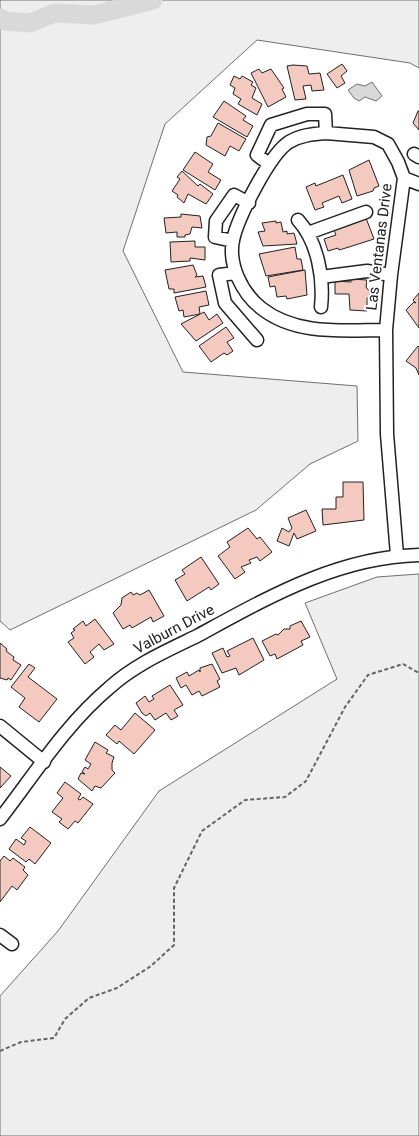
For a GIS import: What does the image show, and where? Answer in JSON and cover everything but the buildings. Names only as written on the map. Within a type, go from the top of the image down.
[{"type":"street","points":[[269,164],[257,154],[272,125],[307,114],[326,114],[326,132]]},
{"type":"street","name":"Las Ventanas Drive","points":[[386,330],[317,330],[288,323],[262,309],[246,295],[236,273],[233,241],[249,203],[269,164],[276,152],[290,142],[307,135],[326,132],[374,137],[388,144],[404,178],[390,276],[386,330],[387,434],[397,556]]},
{"type":"street","points":[[404,178],[419,184]]},
{"type":"street","points":[[233,241],[215,237],[216,221],[234,195],[249,203]]},
{"type":"street","points":[[308,233],[366,212]]},
{"type":"street","points":[[298,220],[308,233],[321,277],[321,307]]},
{"type":"street","points":[[321,277],[367,271],[390,276]]},
{"type":"street","points":[[236,273],[219,275],[225,303],[257,340]]},
{"type":"street","name":"Valburn Drive","points":[[0,819],[90,705],[127,672],[265,599],[322,573],[356,563],[397,556],[419,555]]},
{"type":"street","points":[[0,726],[44,762]]},
{"type":"street","points":[[0,935],[12,944]]},
{"type":"path","points":[[0,1051],[21,1042],[54,1038],[65,1019],[88,998],[117,988],[151,966],[174,946],[174,888],[202,831],[245,800],[285,797],[306,780],[345,707],[368,675],[403,664],[419,673]]},
{"type":"shaded area","points":[[0,0],[419,0],[419,68],[410,63],[257,40],[165,124],[123,251],[183,372],[357,386],[358,441],[310,464],[256,510],[10,630],[0,621]]},
{"type":"shaded area","points":[[372,82],[382,96],[376,101],[365,97],[359,101],[348,90],[357,84],[365,86]]},
{"type":"shaded area","points":[[419,574],[419,1136],[0,1136],[0,996],[58,931],[159,791],[337,679],[305,603],[377,577]]},
{"type":"waterway","points":[[0,18],[5,21],[30,23],[55,13],[94,15],[153,0]]}]
